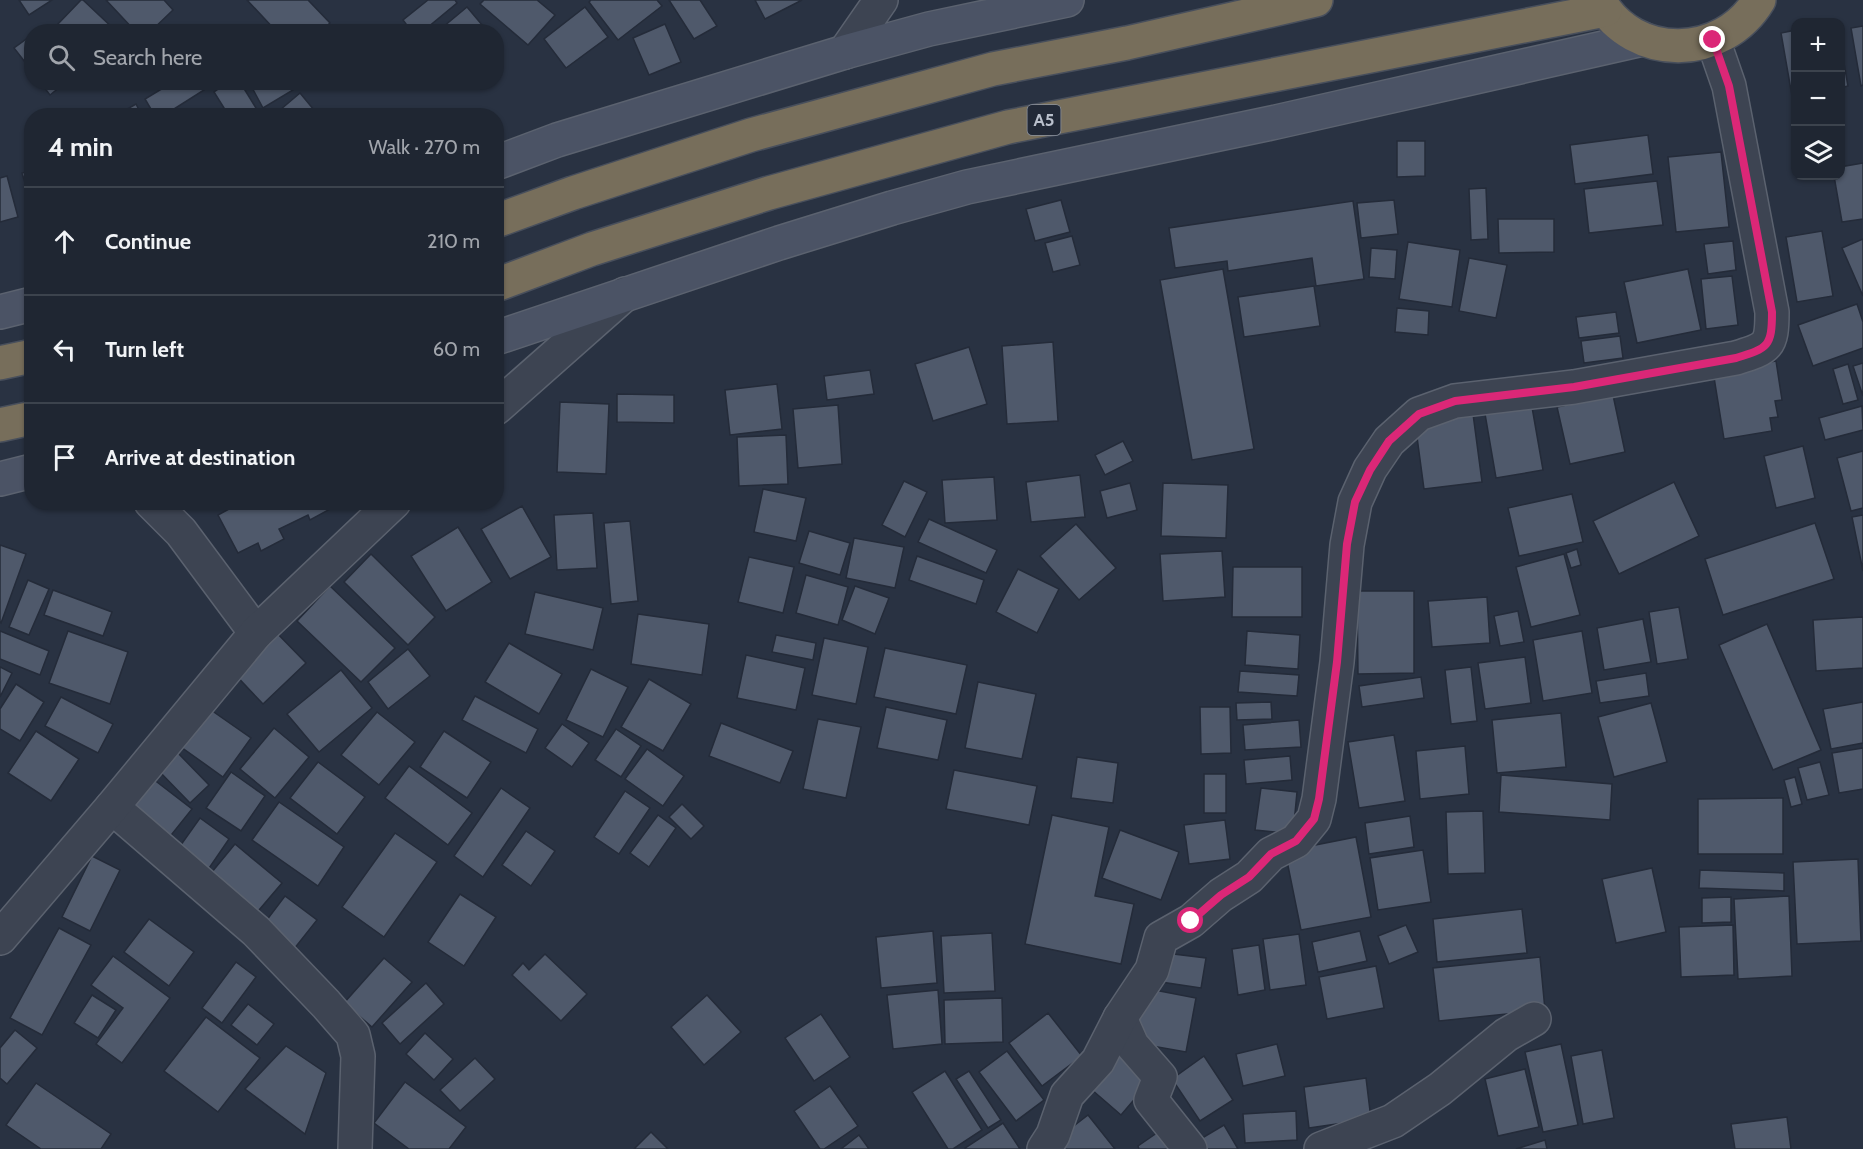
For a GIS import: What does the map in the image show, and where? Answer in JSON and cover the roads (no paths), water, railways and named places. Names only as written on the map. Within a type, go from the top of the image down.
[{"type":"highway","points":[[504,218],[751,135],[993,69],[1127,43],[1316,0]]},
{"type":"highway","points":[[1602,5],[1622,27],[1643,39],[1666,46],[1690,46],[1713,40],[1735,28],[1752,12],[1759,0]]},
{"type":"highway","name":"A5","points":[[504,282],[592,249],[769,193],[1008,127],[1602,5]]},
{"type":"highway","points":[[0,363],[24,358]]},
{"type":"highway","points":[[0,425],[24,420]]},
{"type":"street","points":[[845,52],[881,0]]},
{"type":"street","points":[[504,160],[557,141],[845,52],[929,29],[1067,0]]},
{"type":"street","points":[[504,335],[892,208],[967,187],[1276,122],[1643,39]]},
{"type":"street","points":[[1044,1149],[1053,1135],[1067,1095],[1098,1061],[1119,1018],[1152,970],[1161,938],[1191,921],[1221,895],[1249,877],[1271,854],[1296,841],[1314,819],[1319,799],[1337,662],[1347,544],[1355,502],[1370,470],[1389,441],[1419,414],[1455,401],[1574,387],[1736,358],[1760,351],[1772,336],[1772,312],[1729,86],[1713,40]]},
{"type":"street","points":[[504,401],[626,294]]},
{"type":"street","points":[[0,312],[24,306]]},
{"type":"street","points":[[0,478],[24,473]]},
{"type":"street","points":[[159,510],[181,532],[256,633]]},
{"type":"street","points":[[0,938],[256,633],[386,510]]},
{"type":"street","points":[[112,807],[256,931],[353,1035],[357,1056],[355,1149]]},
{"type":"street","points":[[1119,1018],[1132,1045],[1160,1077],[1151,1100],[1190,1149]]},
{"type":"street","points":[[1321,1149],[1393,1121],[1440,1089],[1506,1035],[1534,1019]]}]
